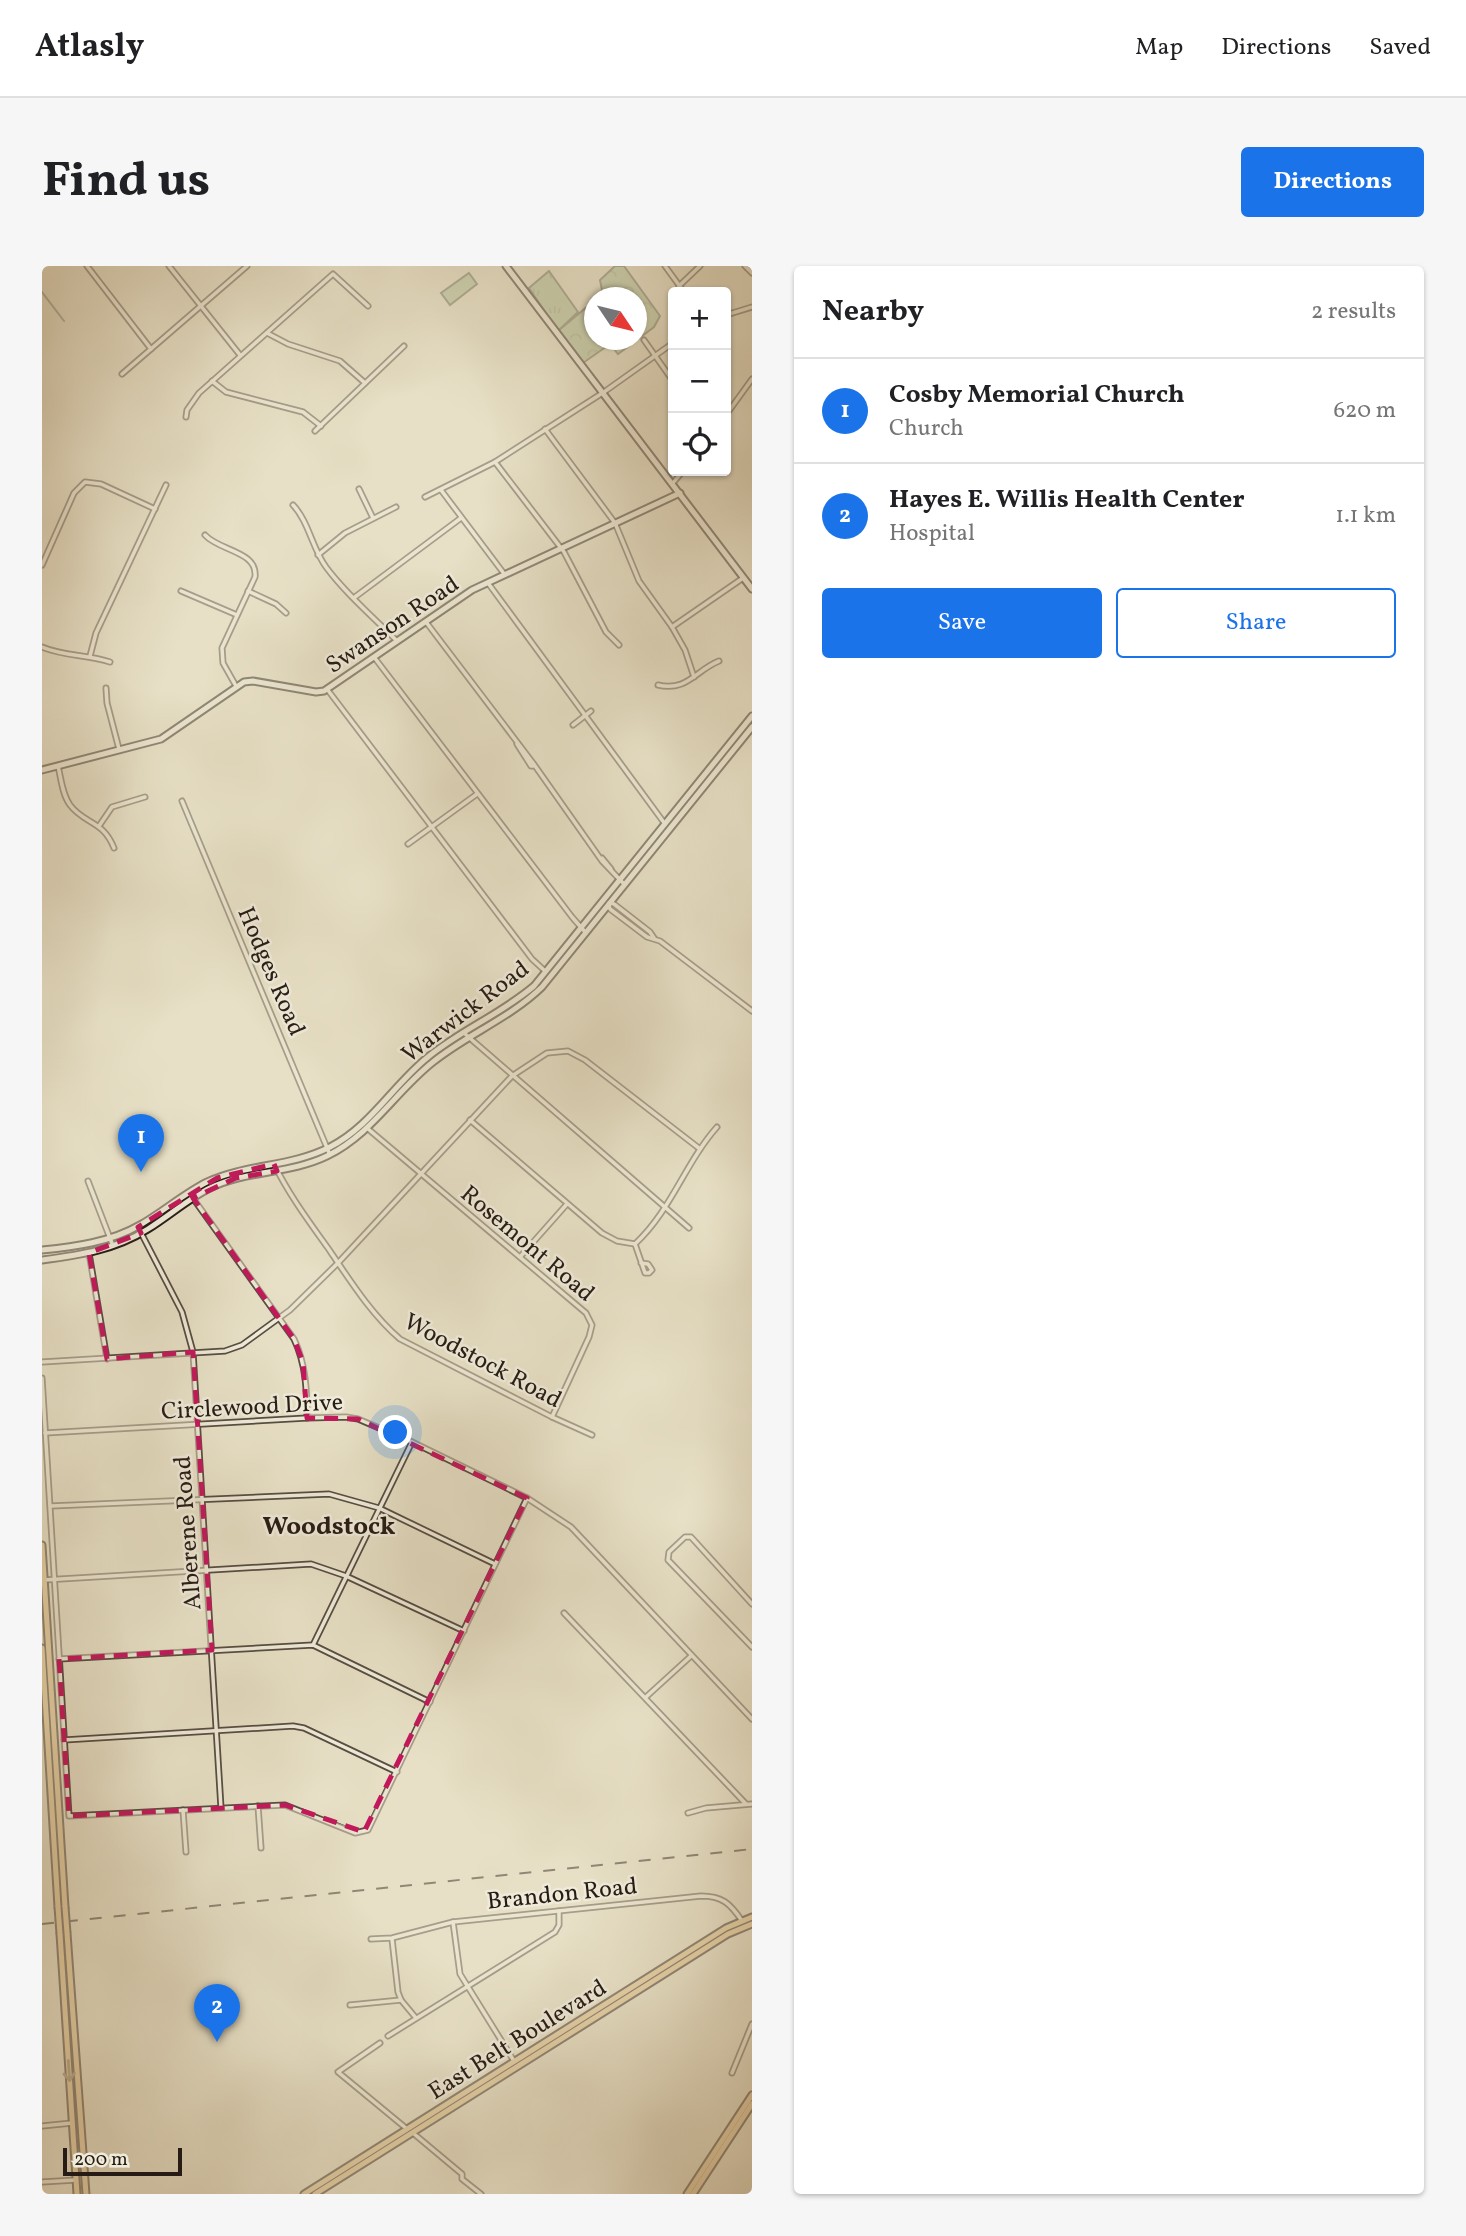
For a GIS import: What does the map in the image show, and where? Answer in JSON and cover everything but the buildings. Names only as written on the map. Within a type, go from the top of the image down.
[{"type":"main road","points":[[506,266],[752,589]]},
{"type":"main road","name":"Swanson Road","points":[[236,686],[250,681],[316,692],[327,689],[472,590],[680,493]]},
{"type":"main road","points":[[42,770],[165,737],[236,686]]},
{"type":"main road","name":"Warwick Road","points":[[42,1250],[140,1230],[200,1186],[217,1178],[233,1172],[299,1167],[365,1127],[443,1054],[521,1005],[549,974],[752,716]]},
{"type":"main road","name":"Warwick Road","points":[[667,825],[752,727]]},
{"type":"main road","name":"Warwick Road","points":[[365,1127],[417,1066],[512,1003],[549,974]]},
{"type":"main road","name":"Warwick Road","points":[[42,1260],[89,1253],[113,1246],[195,1197],[236,1178],[276,1168]]},
{"type":"main road","points":[[42,1545],[62,1907]]},
{"type":"main road","points":[[42,1648],[87,2192]]},
{"type":"main road","name":"East Belt Boulevard","points":[[315,2194],[726,1928],[752,1917]]},
{"type":"main road","name":"East Belt Boulevard","points":[[743,1923],[752,1924]]},
{"type":"main road","points":[[64,1934],[76,2194]]},
{"type":"main road","name":"East Belt Boulevard","points":[[304,2194],[516,2064]]},
{"type":"main road","points":[[687,2194],[752,2095]]},
{"type":"main road","points":[[71,2104],[81,2114]]},
{"type":"main road","points":[[693,2194],[752,2104]]},
{"type":"main road","points":[[72,2123],[82,2135]]},
{"type":"street","points":[[87,266],[151,349]]},
{"type":"street","points":[[169,266],[240,355]]},
{"type":"street","points":[[122,374],[247,266]]},
{"type":"street","points":[[665,266],[680,286],[700,266]]},
{"type":"street","points":[[745,266],[752,273]]},
{"type":"street","points":[[186,417],[187,410],[199,393],[333,274],[368,306]]},
{"type":"street","points":[[731,313],[752,307]]},
{"type":"street","points":[[267,333],[288,344],[340,361],[365,383]]},
{"type":"street","points":[[647,345],[668,374]]},
{"type":"street","points":[[315,431],[404,346]]},
{"type":"street","points":[[425,497],[495,462],[604,392],[668,346]]},
{"type":"street","points":[[727,413],[752,379]]},
{"type":"street","points":[[212,381],[226,392],[303,412],[321,426]]},
{"type":"street","points":[[545,429],[615,523],[639,581],[672,627],[685,650],[694,677]]},
{"type":"street","points":[[495,462],[561,548],[606,632],[619,645]]},
{"type":"street","points":[[673,483],[679,476]]},
{"type":"street","points":[[42,565],[79,485],[92,481],[155,509]]},
{"type":"street","points":[[90,656],[96,633],[166,485]]},
{"type":"street","points":[[359,489],[373,518]]},
{"type":"street","points":[[441,490],[505,575]]},
{"type":"street","points":[[293,505],[301,515],[318,555],[331,573],[397,641]]},
{"type":"street","points":[[318,555],[345,533],[396,508]]},
{"type":"street","points":[[355,597],[461,518]]},
{"type":"street","points":[[205,535],[212,542],[246,557],[256,573],[224,642],[222,653],[225,667],[236,686]]},
{"type":"street","points":[[672,627],[743,578]]},
{"type":"street","points":[[488,583],[667,825]]},
{"type":"street","points":[[181,591],[237,615]]},
{"type":"street","points":[[248,591],[276,604],[286,613]]},
{"type":"street","points":[[426,622],[531,766],[622,881]]},
{"type":"street","points":[[42,647],[52,652],[90,656],[110,662]]},
{"type":"street","points":[[374,656],[477,794],[584,930]]},
{"type":"street","points":[[658,685],[674,687],[719,661]]},
{"type":"street","points":[[106,688],[120,751]]},
{"type":"street","points":[[327,689],[532,959],[549,974]]},
{"type":"street","points":[[572,725],[590,711]]},
{"type":"street","points":[[58,766],[69,804],[76,812],[99,826],[114,848]]},
{"type":"street","points":[[408,844],[477,794]]},
{"type":"street","points":[[99,826],[112,807],[145,797]]},
{"type":"street","name":"Hodges Road","points":[[182,801],[329,1151]]},
{"type":"street","points":[[606,901],[615,904],[654,938],[752,1011]]},
{"type":"street","points":[[464,1033],[689,1228]]},
{"type":"street","points":[[42,1362],[193,1352],[242,1345],[290,1310],[338,1263],[512,1076],[547,1053],[568,1051],[585,1060],[700,1149]]},
{"type":"street","points":[[470,1120],[602,1233],[617,1241],[635,1244]]},
{"type":"street","name":"Rosemont Road","points":[[365,1127],[586,1314],[592,1325],[589,1337],[552,1417]]},
{"type":"street","points":[[635,1244],[666,1208],[700,1149],[717,1127]]},
{"type":"street","name":"Woodstock Road","points":[[276,1168],[287,1189],[338,1263],[374,1312],[400,1339],[552,1417],[592,1434]]},
{"type":"street","points":[[88,1181],[113,1246]]},
{"type":"street","points":[[195,1197],[293,1339],[303,1362],[307,1386],[307,1418]]},
{"type":"street","points":[[520,1257],[567,1204]]},
{"type":"street","name":"Alberene Road","points":[[140,1230],[182,1312],[193,1352],[221,1808]]},
{"type":"street","points":[[635,1244],[641,1263]]},
{"type":"street","points":[[89,1253],[107,1359]]},
{"type":"street","points":[[42,1378],[69,1816],[285,1805],[355,1833],[365,1832],[370,1828],[527,1498]]},
{"type":"street","name":"Circlewood Drive","points":[[45,1433],[307,1418],[358,1419],[527,1498],[570,1527],[752,1719]]},
{"type":"street","points":[[313,1645],[412,1442]]},
{"type":"street","points":[[50,1506],[329,1494],[379,1508],[495,1564]]},
{"type":"street","points":[[752,1604],[691,1537],[685,1536],[669,1552],[668,1560],[752,1647]]},
{"type":"street","points":[[43,1580],[311,1564],[346,1576],[464,1631]]},
{"type":"street","points":[[565,1614],[749,1804]]},
{"type":"street","points":[[59,1659],[313,1645],[430,1702]]},
{"type":"street","points":[[646,1697],[691,1656]]},
{"type":"street","points":[[64,1740],[298,1727],[397,1772]]},
{"type":"street","points":[[688,1812],[749,1804]]},
{"type":"street","points":[[258,1806],[261,1847]]},
{"type":"street","points":[[183,1810],[186,1853]]},
{"type":"street","name":"Brandon Road","points":[[371,1939],[392,1938],[453,1922],[715,1896],[733,1906],[743,1923]]},
{"type":"street","points":[[388,2036],[555,1932],[559,1925],[559,1911]]},
{"type":"street","points":[[453,1922],[459,1970],[516,2064]]},
{"type":"street","points":[[392,1938],[401,2000],[416,2018]]},
{"type":"street","points":[[350,2005],[401,2000]]},
{"type":"street","points":[[732,2073],[752,2024]]},
{"type":"street","points":[[380,2042],[338,2072],[462,2174],[463,2179],[481,2194]]},
{"type":"street","points":[[42,2126],[72,2123]]},
{"type":"street","points":[[42,2182],[76,2180]]},
{"type":"highlighted area","points":[[274,1164],[277,1171],[236,1178],[193,1198],[294,1339],[303,1362],[307,1418],[358,1419],[527,1498],[364,1832],[285,1805],[69,1816],[59,1659],[212,1650],[193,1352],[107,1359],[89,1253],[141,1233],[138,1227],[217,1178]]},
{"type":"green space","points":[[615,266],[624,266],[639,287],[601,287],[600,280]]},
{"type":"green space","points":[[549,271],[578,312],[558,331],[529,288]]},
{"type":"green space","points":[[469,273],[477,284],[450,305],[441,293]]},
{"type":"green space","points":[[647,298],[660,316],[654,327],[647,332]]},
{"type":"green space","points":[[584,309],[584,350],[601,350],[583,363],[558,331]]},
{"type":"waterway","points":[[42,292],[64,321]]},
{"type":"railway","points":[[42,1924],[752,1849]]},
{"type":"place","name":"Cosby Memorial Church","points":[[141,1172]]},
{"type":"place","name":"Hayes E. Willis Health Center","points":[[217,2042]]},
{"type":"district","name":"Woodstock","points":[[329,1525]]}]
